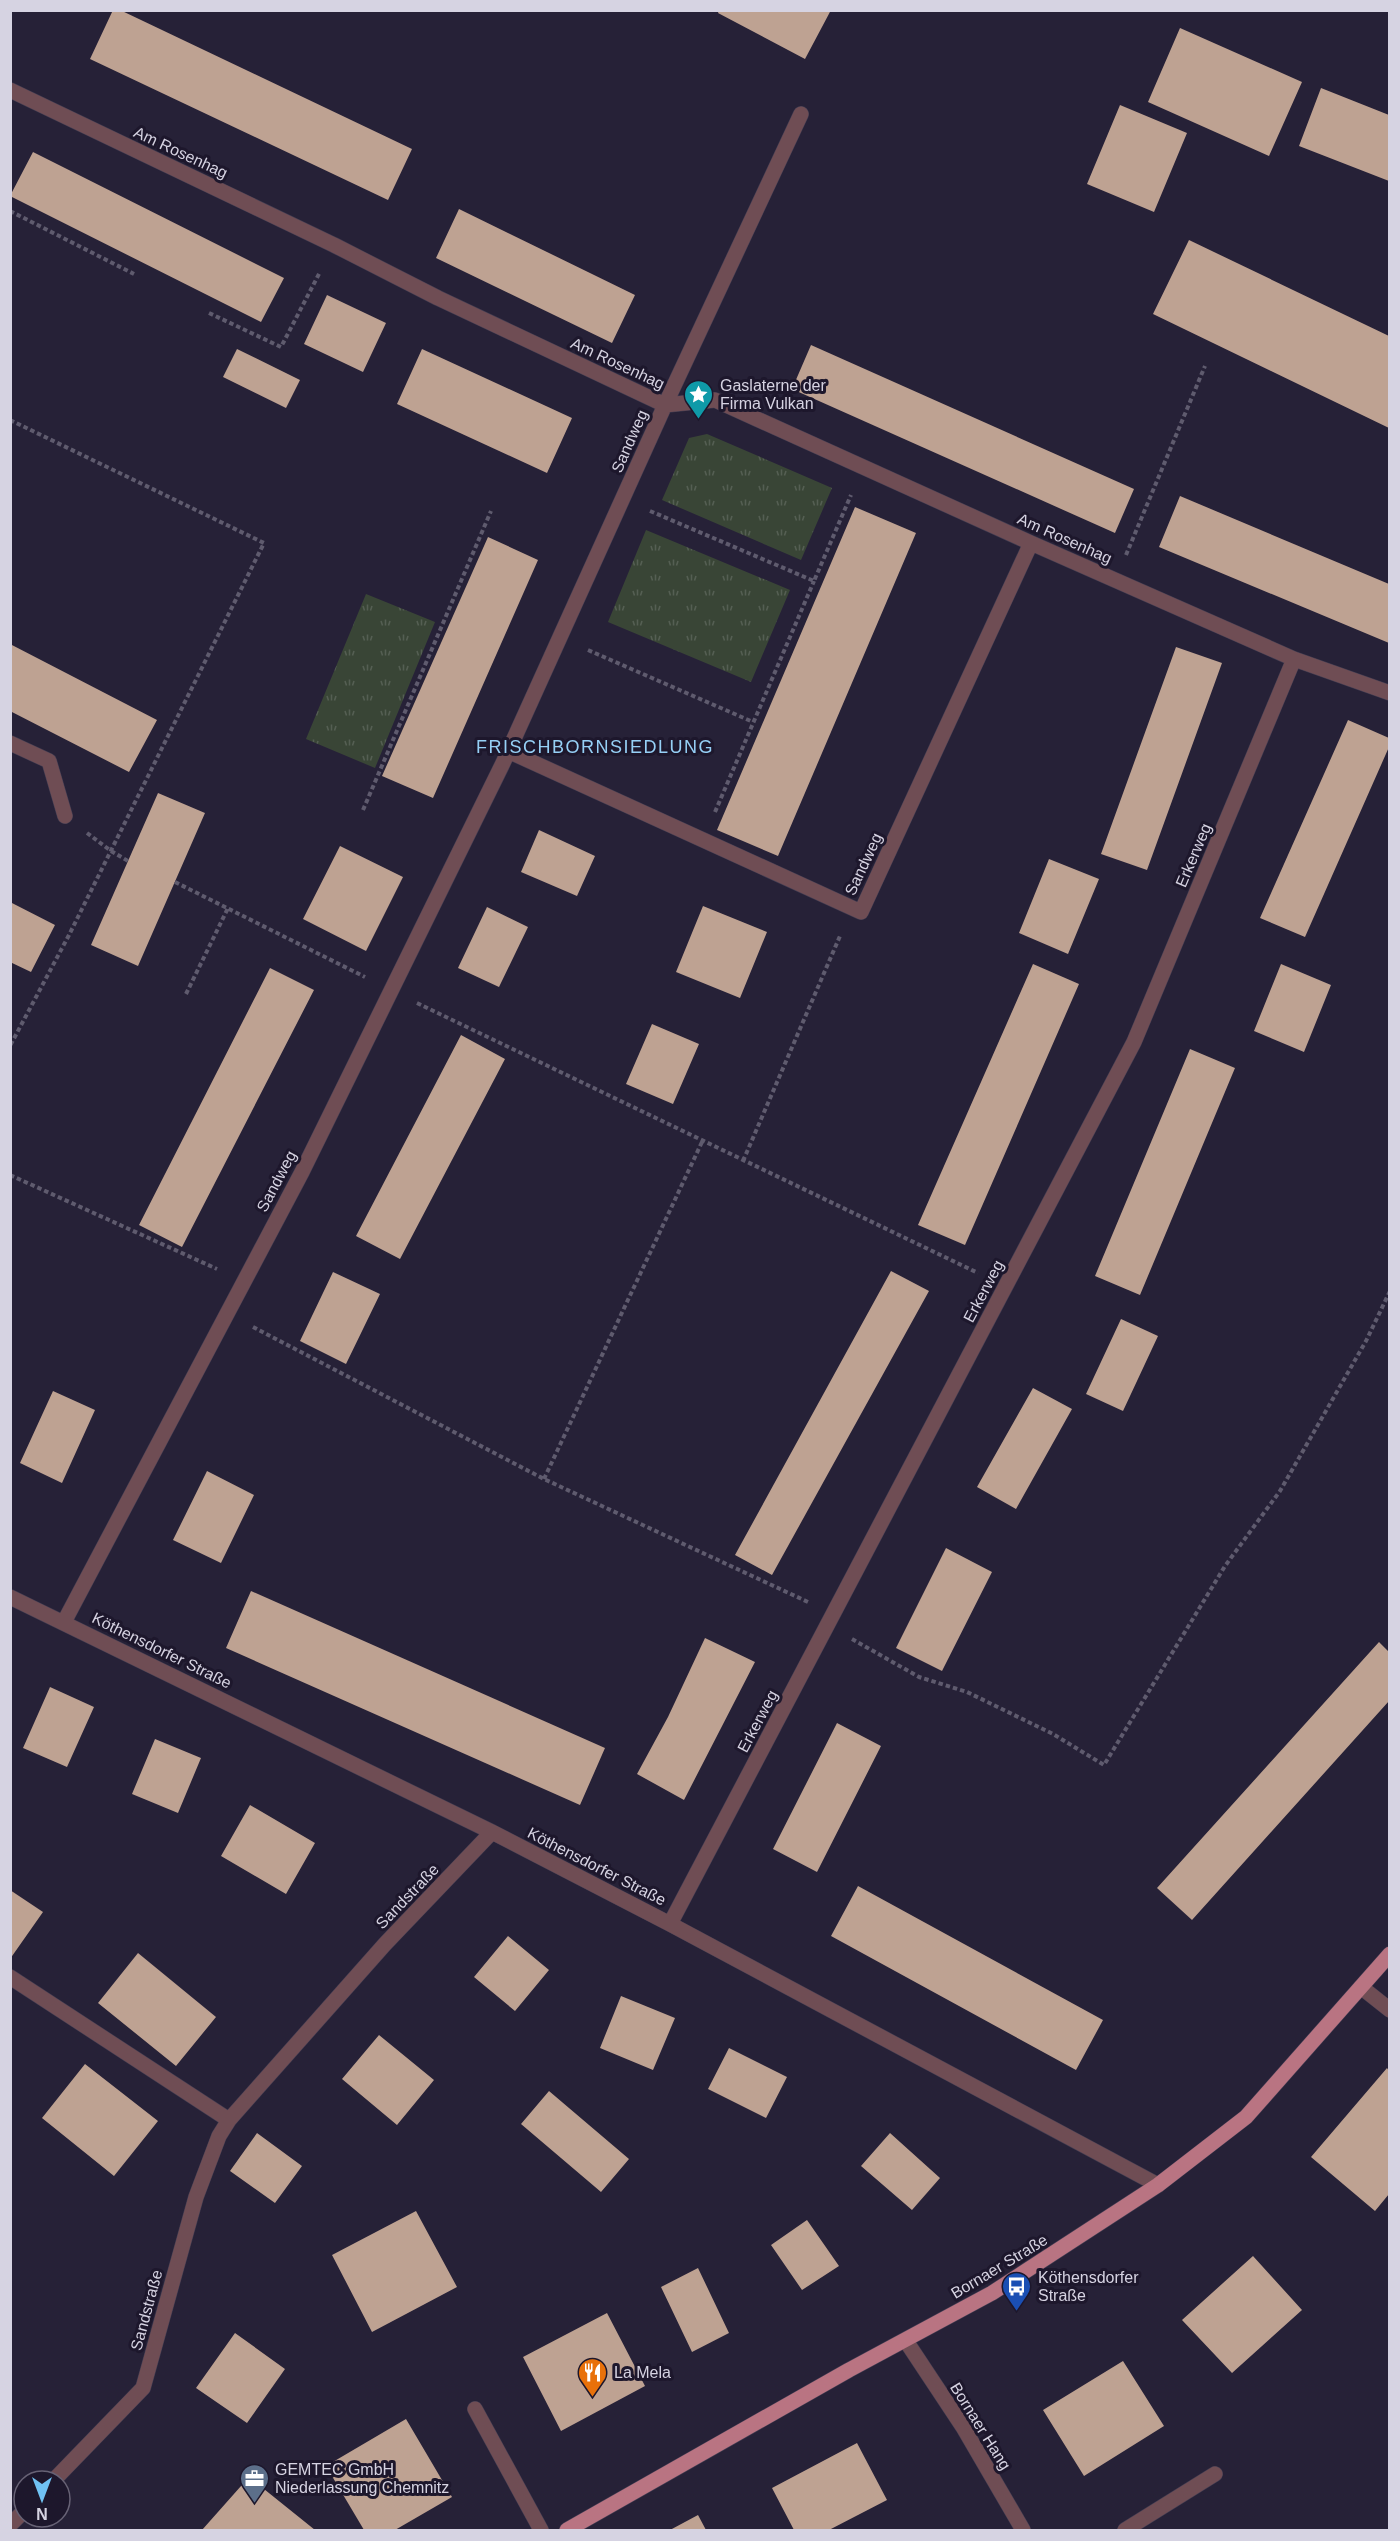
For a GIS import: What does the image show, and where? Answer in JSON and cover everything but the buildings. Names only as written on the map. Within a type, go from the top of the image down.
[{"type":"main road","name":"Bornaer Straße","points":[[567,2530],[755,2422],[1002,2287],[1158,2185],[1246,2117],[1389,1954]]},
{"type":"street","name":"Am Rosenhag","points":[[10,90],[334,245],[438,298],[665,405],[715,400],[1294,659],[1389,693]]},
{"type":"street","name":"Sandweg","points":[[64,1622],[302,1172],[508,751],[622,498],[801,114]]},
{"type":"street","name":"Sandweg","points":[[508,751],[861,912],[1031,543]]},
{"type":"street","name":"Erkerweg","points":[[670,1924],[1134,1042],[1294,659]]},
{"type":"street","points":[[10,743],[49,761],[65,816]]},
{"type":"street","name":"Köthensdorfer Straße","points":[[10,1597],[492,1832],[670,1924],[1158,2185]]},
{"type":"street","name":"Sandstraße","points":[[65,2469],[143,2388],[196,2197],[219,2136],[229,2120],[385,1944],[492,1832]]},
{"type":"street","points":[[10,1977],[229,2120]]},
{"type":"street","points":[[1361,1987],[1389,2010]]},
{"type":"street","name":"Bornaer Hang","points":[[906,2341],[963,2427],[1023,2530]]},
{"type":"street","points":[[476,2409],[541,2530]]},
{"type":"street","points":[[1125,2530],[1215,2474]]},
{"type":"path","points":[[10,211],[134,274]]},
{"type":"path","points":[[209,313],[281,347],[334,245]]},
{"type":"path","points":[[1115,580],[1205,366]]},
{"type":"path","points":[[10,420],[264,543],[111,851],[10,1046]]},
{"type":"path","points":[[702,840],[862,467]]},
{"type":"path","points":[[622,498],[814,581]]},
{"type":"path","points":[[363,810],[491,511]]},
{"type":"path","points":[[559,638],[753,722]]},
{"type":"path","points":[[65,816],[128,861]]},
{"type":"path","points":[[175,882],[702,1142],[1006,1286]]},
{"type":"path","points":[[186,994],[228,908]]},
{"type":"path","points":[[743,1161],[838,939]]},
{"type":"path","points":[[544,1479],[702,1142]]},
{"type":"path","points":[[10,1175],[243,1281]]},
{"type":"path","points":[[226,1313],[544,1479],[830,1619],[919,1677],[967,1692],[1053,1734],[1104,1765],[1225,1566],[1280,1491],[1366,1341],[1389,1291]]},
{"type":"green space","points":[[707,434],[832,488],[801,560],[662,500],[689,438]]},
{"type":"green space","points":[[646,530],[790,590],[751,682],[608,622]]},
{"type":"green space","points":[[366,594],[435,622],[375,768],[306,739]]},
{"type":"place","name":"Gaslaterne der Firma Vulkan","points":[[699,420]]},
{"type":"place","name":"Köthensdorfer Straße","points":[[1017,2312]]},
{"type":"place","name":"La Mela","points":[[593,2398]]},
{"type":"place","name":"GEMTEC GmbH Niederlassung Chemnitz","points":[[254,2504]]},
{"type":"district","name":"FRISCHBORNSIEDLUNG","points":[[595,747]]}]
